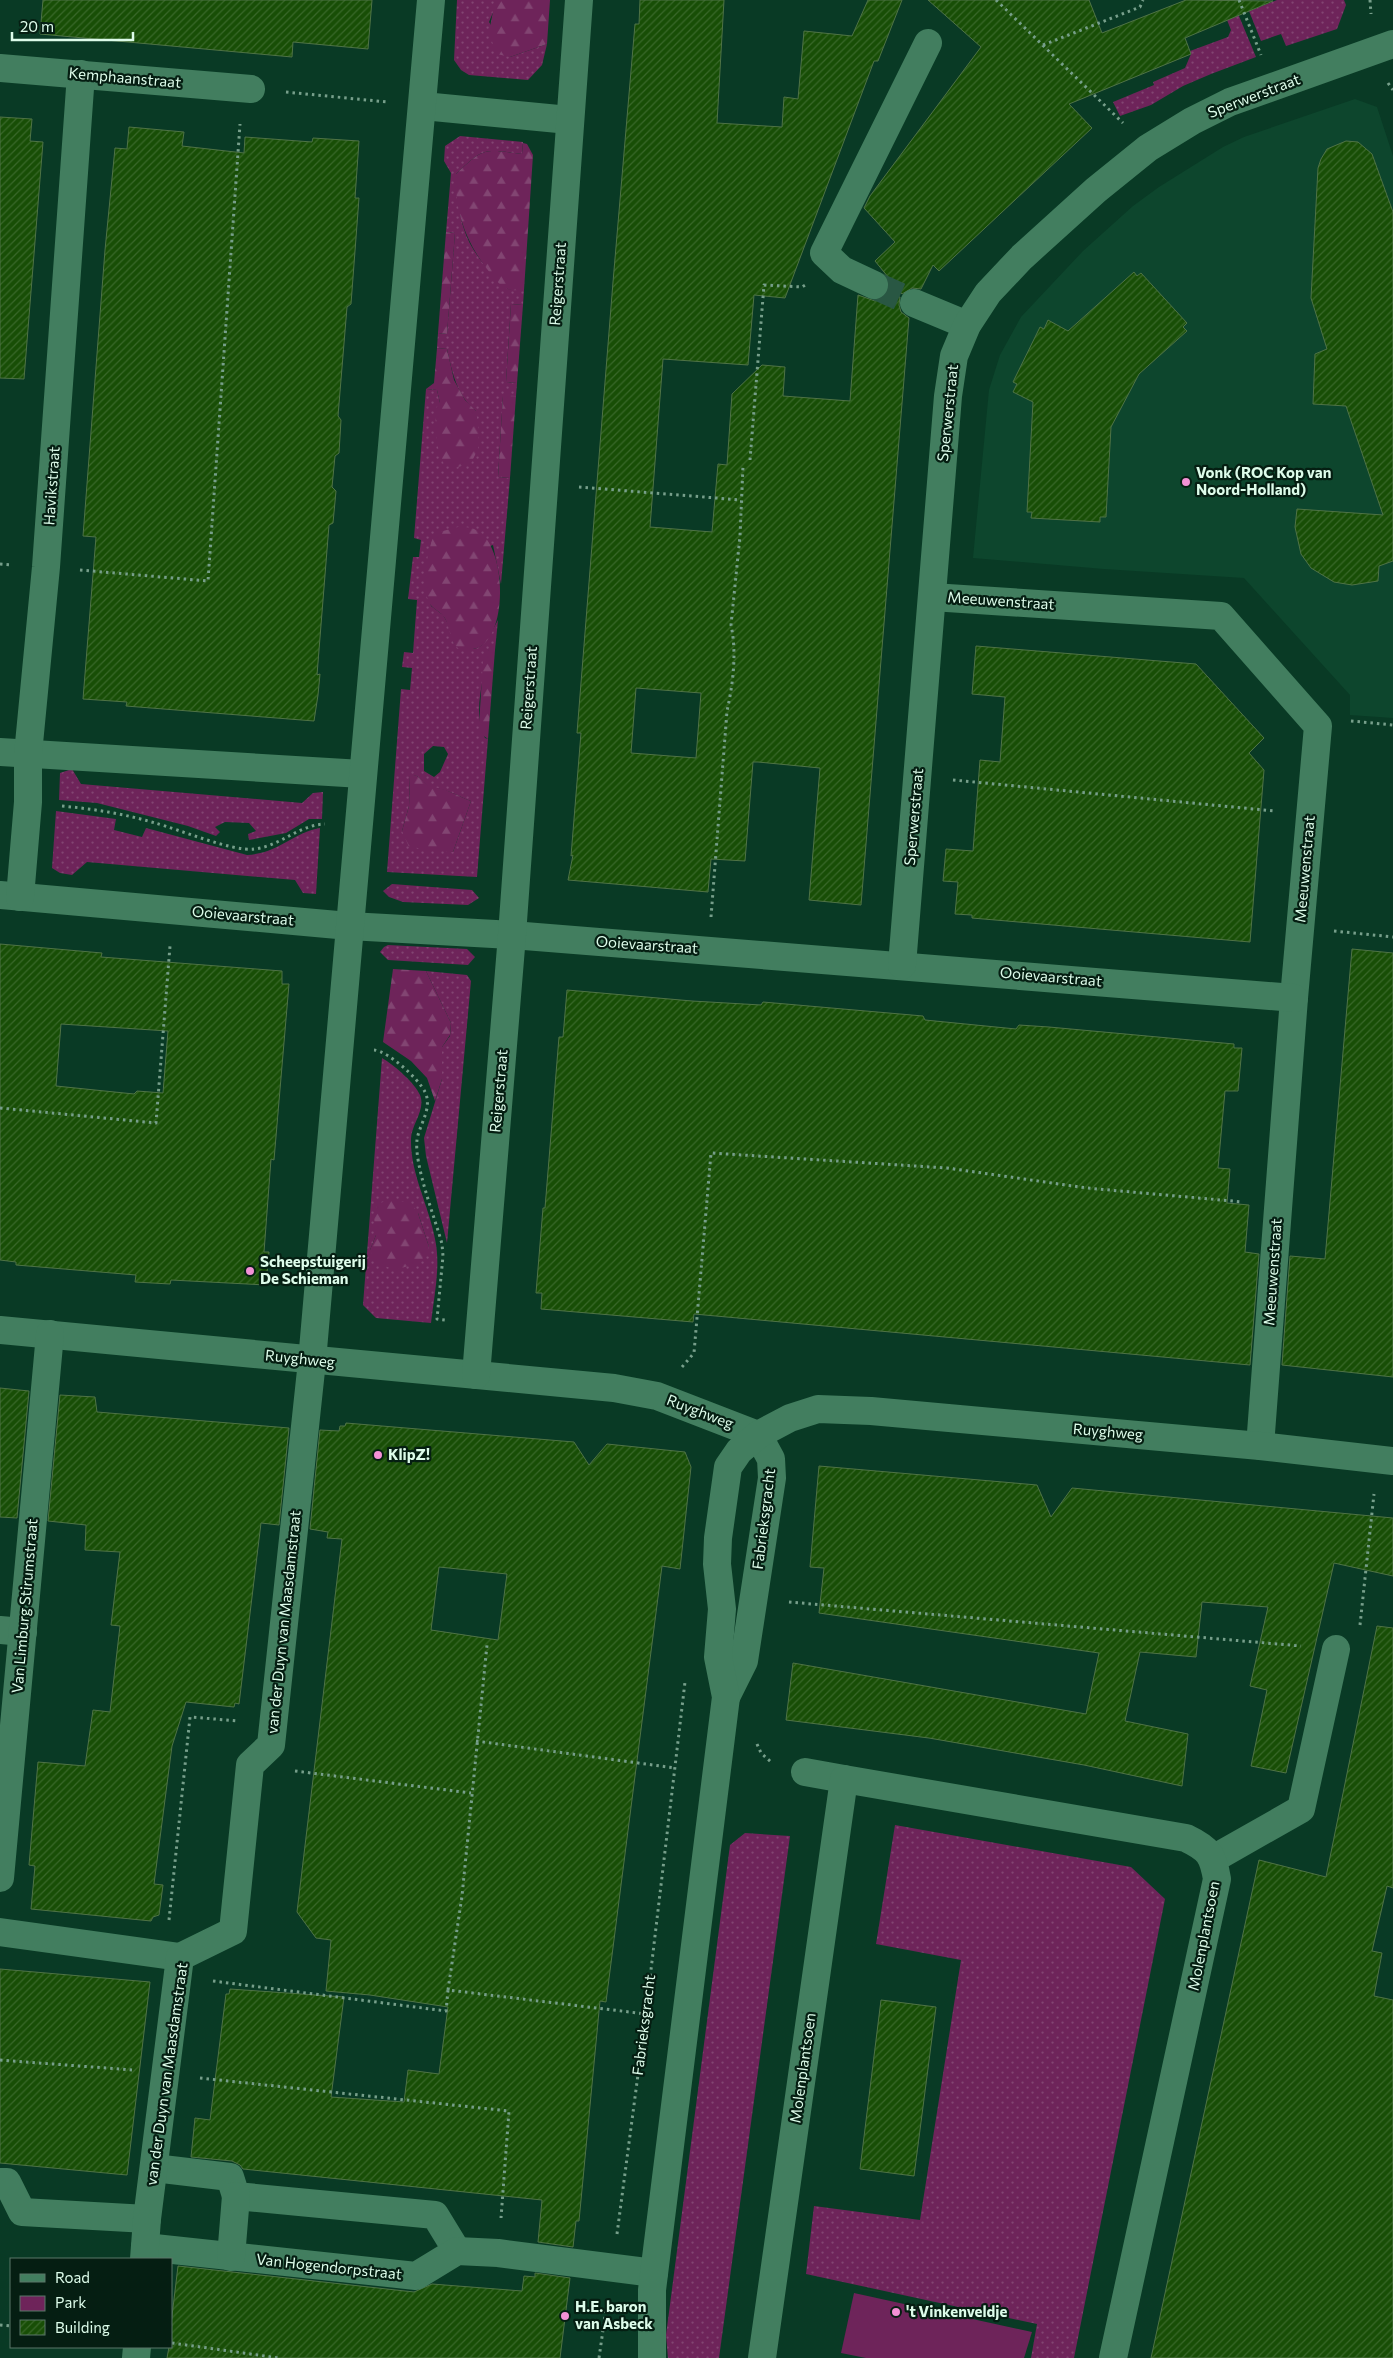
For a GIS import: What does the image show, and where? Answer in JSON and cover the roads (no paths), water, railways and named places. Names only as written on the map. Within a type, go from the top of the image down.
[{"type":"street","points":[[312,1361],[362,774],[424,106],[431,0]]},
{"type":"street","name":"Reigerstraat","points":[[476,1375],[512,935],[579,0]]},
{"type":"street","points":[[874,285],[842,270],[824,253],[928,43]]},
{"type":"street","name":"Sperwerstraat","points":[[902,965],[948,396],[954,356],[966,325],[988,293],[1022,257],[1096,190],[1148,148],[1192,121],[1230,102],[1393,44]]},
{"type":"street","name":"Kemphaanstraat","points":[[0,68],[247,88]]},
{"type":"street","name":"Havikstraat","points":[[10,896],[28,802],[28,754],[46,568],[81,74]]},
{"type":"street","points":[[424,106],[569,120]]},
{"type":"street","points":[[914,303],[966,325]]},
{"type":"street","name":"Meeuwenstraat","points":[[932,597],[1221,616],[1318,726],[1294,998],[1260,1446]]},
{"type":"street","points":[[0,752],[362,774]]},
{"type":"street","name":"Ooievaarstraat","points":[[10,896],[349,926],[512,935],[709,950],[1294,998]]},
{"type":"street","name":"Ruyghweg","points":[[0,1330],[312,1361],[614,1388],[657,1396],[758,1435],[790,1418],[818,1409],[1260,1446],[1385,1460]]},
{"type":"street","name":"Van Limburg Stirumstraat","points":[[0,1878],[11,1631],[50,1334]]},
{"type":"street","name":"van der Duyn van Maasdamstraat","points":[[145,2253],[147,2219],[166,2072],[175,1963],[233,1931],[250,1765],[271,1745],[312,1361]]},
{"type":"street","name":"Fabrieksgracht","points":[[635,2358],[653,2281],[726,1697],[718,1657],[722,1609],[717,1564],[718,1538],[728,1467],[740,1451],[758,1435],[770,1459],[772,1478],[744,1661],[726,1697]]},
{"type":"street","points":[[1213,1858],[1301,1809],[1336,1649]]},
{"type":"street","name":"Molenplantsoen","points":[[805,1772],[1186,1838],[1203,1846],[1213,1858],[1217,1879],[1113,2358]]},
{"type":"street","name":"Molenplantsoen","points":[[762,2358],[844,1779]]},
{"type":"street","points":[[0,1932],[175,1963]]},
{"type":"street","points":[[154,2168],[230,2177],[236,2196],[231,2256]]},
{"type":"street","points":[[0,2182],[7,2182],[22,2212],[147,2219]]},
{"type":"street","points":[[236,2196],[435,2215],[457,2251],[612,2268],[653,2281]]},
{"type":"street","name":"Van Hogendorpstraat","points":[[145,2253],[231,2256],[416,2276],[457,2251]]},
{"type":"street","name":"Fabrieksgracht","points":[[652,2358],[653,2281]]},
{"type":"tunnel","points":[[874,285],[914,303]]},
{"type":"place","name":"Vonk (ROC Kop van Noord-Holland)","points":[[1186,482]]},
{"type":"place","name":"Scheepstuigerij De Schieman","points":[[250,1271]]},
{"type":"place","name":"KlipZ!","points":[[378,1455]]},
{"type":"place","name":"'t Vinkenveldje","points":[[896,2312]]},
{"type":"place","name":"H.E. baron van Asbeck","points":[[565,2316]]}]
